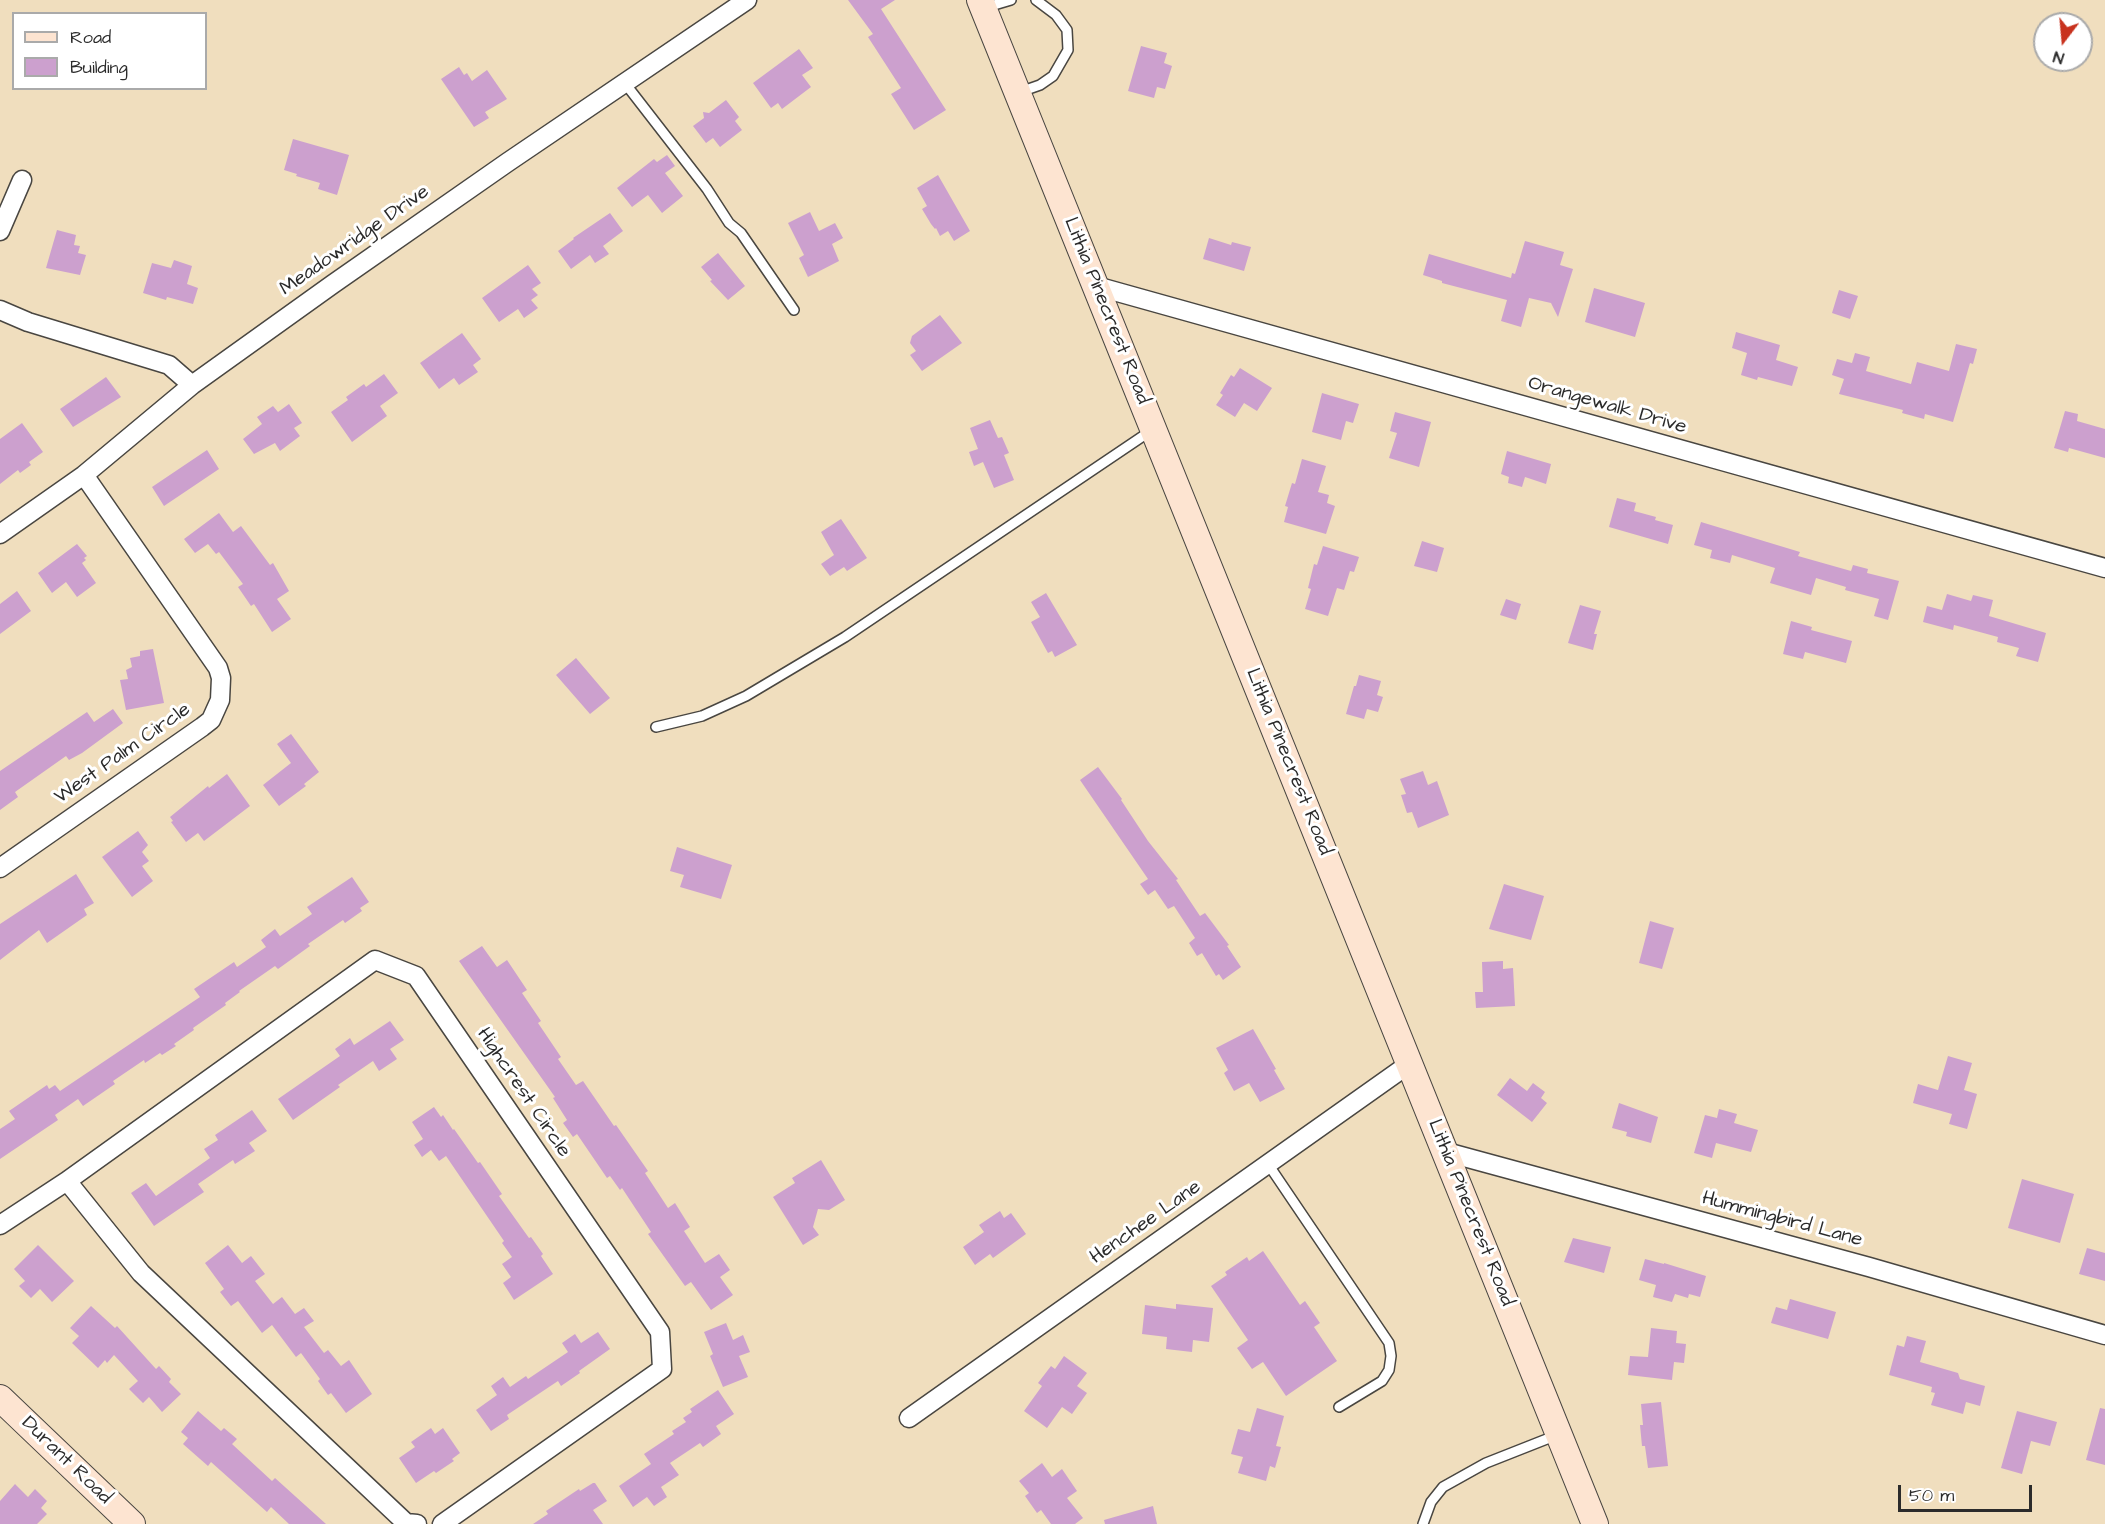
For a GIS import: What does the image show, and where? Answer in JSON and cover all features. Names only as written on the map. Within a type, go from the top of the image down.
[{"type":"main road","name":"Lithia Pinecrest Road","points":[[982,4],[1595,1524]]},
{"type":"main road","name":"Durant Road","points":[[0,1398],[132,1524]]},
{"type":"street","name":"Meadowridge Drive","points":[[0,534],[84,475],[192,385],[365,261],[742,2]]},
{"type":"street","points":[[0,231],[22,180]]},
{"type":"street","name":"Orangewalk Drive","points":[[1096,286],[2105,568]]},
{"type":"street","points":[[0,310],[28,322],[169,365],[192,385]]},
{"type":"street","name":"West Palm Circle","points":[[0,868],[202,727],[211,720],[220,700],[221,678],[218,668],[84,475]]},
{"type":"street","name":"Highcrest Circle","points":[[0,1224],[67,1181],[375,960],[416,976],[660,1332],[662,1369],[442,1524]]},
{"type":"street","name":"Henchee Lane","points":[[909,1419],[1409,1064]]},
{"type":"street","name":"Hummingbird Lane","points":[[1446,1152],[2105,1335]]},
{"type":"street","points":[[67,1181],[141,1273],[405,1523],[417,1524]]},
{"type":"lane","points":[[982,4],[1011,0]]},
{"type":"lane","points":[[1018,93],[1053,76],[1068,50],[1067,30],[1056,15],[1036,0]]},
{"type":"lane","points":[[624,82],[707,189],[729,223],[741,233],[795,310]]},
{"type":"lane","points":[[656,727],[702,716],[746,696],[845,637],[1154,429]]},
{"type":"lane","points":[[1268,1164],[1389,1343],[1391,1356],[1389,1370],[1382,1381],[1339,1407]]},
{"type":"lane","points":[[1424,1524],[1431,1502],[1443,1487],[1486,1463],[1559,1434]]},
{"type":"building","points":[[848,0],[895,0],[881,9],[946,110],[914,130],[891,94],[901,88],[868,37],[873,34]]},
{"type":"building","points":[[1141,46],[1167,53],[1164,63],[1172,66],[1165,89],[1157,87],[1154,98],[1128,91]]},
{"type":"building","points":[[799,49],[813,68],[802,75],[811,87],[782,109],[778,103],[771,108],[753,83]]},
{"type":"building","points":[[459,67],[472,81],[487,70],[507,99],[485,112],[489,118],[474,127],[441,79]]},
{"type":"building","points":[[726,100],[739,117],[735,121],[742,130],[720,147],[713,138],[706,143],[693,126],[704,118],[703,112],[709,113]]},
{"type":"building","points":[[293,139],[349,155],[337,195],[318,189],[320,183],[284,170]]},
{"type":"building","points":[[667,155],[675,166],[665,173],[683,196],[662,213],[648,195],[632,207],[617,188],[654,159],[657,162]]},
{"type":"building","points":[[938,175],[970,231],[954,241],[948,231],[940,236],[922,209],[927,206],[917,188]]},
{"type":"building","points":[[810,212],[819,231],[835,223],[843,238],[832,244],[839,261],[808,277],[799,258],[804,255],[788,223]]},
{"type":"building","points":[[610,213],[623,231],[603,246],[609,254],[595,263],[590,255],[571,269],[558,251]]},
{"type":"building","points":[[57,230],[76,235],[74,245],[80,246],[78,253],[86,255],[80,275],[46,268]]},
{"type":"building","points":[[1209,238],[1231,245],[1232,242],[1251,247],[1244,271],[1203,259]]},
{"type":"building","points":[[1525,241],[1564,252],[1560,265],[1573,269],[1558,317],[1551,303],[1529,298],[1521,327],[1501,321],[1507,300],[1442,283],[1442,281],[1423,275],[1429,254],[1511,278],[1512,273],[1515,274]]},
{"type":"building","points":[[718,253],[745,286],[728,300],[710,281],[712,280],[701,267]]},
{"type":"building","points":[[174,260],[192,266],[187,284],[198,288],[193,304],[167,297],[166,300],[143,293],[152,263],[171,268]]},
{"type":"building","points":[[528,265],[541,283],[532,289],[538,295],[531,300],[538,308],[524,318],[518,309],[499,322],[482,298]]},
{"type":"building","points":[[1594,288],[1645,303],[1635,337],[1585,322]]},
{"type":"building","points":[[1839,290],[1858,296],[1850,319],[1832,313]]},
{"type":"building","points":[[940,315],[962,343],[922,371],[910,355],[916,351],[910,343],[912,336]]},
{"type":"building","points":[[1736,332],[1780,345],[1776,360],[1798,367],[1792,386],[1741,375],[1747,353],[1732,348]]},
{"type":"building","points":[[462,333],[481,359],[473,365],[478,372],[459,385],[454,378],[439,389],[420,363]]},
{"type":"building","points":[[1956,344],[1977,349],[1973,364],[1970,363],[1953,422],[1925,414],[1924,419],[1902,413],[1903,410],[1839,394],[1844,379],[1832,375],[1837,359],[1852,363],[1855,353],[1870,357],[1866,371],[1911,384],[1917,362],[1949,371]]},
{"type":"building","points":[[1240,368],[1272,388],[1257,411],[1244,403],[1235,417],[1216,405],[1231,375],[1234,377]]},
{"type":"building","points":[[384,374],[398,393],[380,406],[387,416],[352,442],[331,412],[348,400],[346,397],[364,384],[366,387]]},
{"type":"building","points":[[106,377],[121,397],[73,427],[60,409]]},
{"type":"building","points":[[1322,393],[1359,404],[1353,423],[1346,421],[1341,440],[1312,432]]},
{"type":"building","points":[[289,404],[302,423],[294,428],[300,436],[280,451],[275,443],[254,454],[243,439],[262,424],[257,417],[273,406],[278,412]]},
{"type":"building","points":[[2065,411],[2078,414],[2077,421],[2105,429],[2105,458],[2069,448],[2068,452],[2054,448]]},
{"type":"building","points":[[1395,412],[1431,422],[1419,467],[1389,458],[1397,433],[1390,431]]},
{"type":"building","points":[[990,420],[998,438],[1002,437],[1009,453],[1004,455],[1014,480],[994,488],[983,462],[974,466],[969,452],[978,449],[970,428]]},
{"type":"building","points":[[22,423],[43,452],[29,462],[31,465],[20,473],[18,470],[0,484],[0,439]]},
{"type":"building","points":[[207,450],[219,469],[164,506],[152,487]]},
{"type":"building","points":[[1507,451],[1551,464],[1546,484],[1525,477],[1522,487],[1508,483],[1509,477],[1501,474]]},
{"type":"building","points":[[1302,459],[1326,466],[1318,492],[1329,495],[1327,503],[1335,506],[1326,534],[1284,522],[1288,507],[1285,506],[1292,483],[1295,484]]},
{"type":"building","points":[[1617,498],[1636,503],[1634,511],[1673,525],[1668,544],[1609,527]]},
{"type":"building","points":[[219,513],[233,532],[241,526],[270,565],[273,563],[289,591],[277,599],[291,619],[272,632],[254,604],[251,606],[238,587],[243,584],[219,552],[216,554],[208,544],[195,553],[184,539]]},
{"type":"building","points":[[841,519],[867,558],[847,571],[844,567],[830,576],[821,564],[834,555],[821,532]]},
{"type":"building","points":[[1701,522],[1800,552],[1798,556],[1851,571],[1853,565],[1868,569],[1867,573],[1899,581],[1888,620],[1874,616],[1879,599],[1845,590],[1846,587],[1816,578],[1811,595],[1770,583],[1775,568],[1732,555],[1730,563],[1710,558],[1712,550],[1694,545]]},
{"type":"building","points":[[1422,541],[1444,548],[1437,572],[1414,566]]},
{"type":"building","points":[[77,544],[87,556],[82,563],[96,583],[77,597],[66,582],[52,593],[38,573]]},
{"type":"building","points":[[1323,546],[1359,557],[1354,572],[1350,571],[1344,590],[1337,588],[1328,616],[1305,609],[1311,589],[1308,588],[1314,564],[1317,565]]},
{"type":"building","points":[[17,591],[31,611],[0,634],[0,604]]},
{"type":"building","points":[[1046,593],[1077,645],[1055,657],[1052,651],[1048,653],[1031,622],[1040,617],[1031,602]]},
{"type":"building","points":[[1947,594],[1971,601],[1973,595],[1993,600],[1989,616],[2046,633],[2038,662],[2016,656],[2019,648],[1997,642],[1998,637],[1954,625],[1953,630],[1923,622],[1927,606],[1942,610]]},
{"type":"building","points":[[1506,599],[1521,604],[1516,620],[1500,615]]},
{"type":"building","points":[[1580,605],[1601,611],[1594,634],[1597,634],[1593,650],[1568,643]]},
{"type":"building","points":[[1791,621],[1812,627],[1811,630],[1852,641],[1846,663],[1805,652],[1803,659],[1783,654]]},
{"type":"building","points":[[153,649],[164,703],[126,710],[120,680],[128,679],[126,670],[132,667],[130,658],[140,656],[140,651]]},
{"type":"building","points":[[576,658],[610,698],[590,714],[556,675]]},
{"type":"building","points":[[1359,675],[1381,681],[1377,695],[1383,697],[1378,712],[1367,709],[1364,719],[1346,714]]},
{"type":"building","points":[[113,709],[123,723],[82,753],[69,760],[66,756],[15,792],[18,797],[0,810],[0,771],[87,712],[94,722]]},
{"type":"building","points":[[291,734],[319,772],[304,784],[306,786],[279,806],[263,785],[291,763],[277,744]]},
{"type":"building","points":[[1098,767],[1122,799],[1148,841],[1178,879],[1176,880],[1200,916],[1205,913],[1229,945],[1227,946],[1241,967],[1223,980],[1219,974],[1216,976],[1202,953],[1197,956],[1189,943],[1195,938],[1174,906],[1168,909],[1155,890],[1148,895],[1140,884],[1148,879],[1080,780]]},
{"type":"building","points":[[1423,771],[1428,785],[1437,781],[1449,815],[1418,828],[1412,812],[1407,813],[1401,795],[1406,794],[1400,779]]},
{"type":"building","points":[[227,774],[250,806],[204,841],[198,833],[186,842],[171,822],[173,821],[170,817],[208,786],[209,788]]},
{"type":"building","points":[[138,831],[148,845],[142,852],[149,861],[142,866],[153,881],[132,897],[102,857]]},
{"type":"building","points":[[677,847],[732,865],[721,899],[680,887],[684,875],[670,871]]},
{"type":"building","points":[[76,874],[94,903],[84,909],[87,915],[47,943],[39,930],[0,960],[0,924]]},
{"type":"building","points":[[352,877],[369,902],[360,908],[362,911],[345,923],[343,920],[308,944],[310,946],[278,969],[275,966],[239,991],[225,1003],[226,1005],[174,1044],[176,1046],[145,1063],[144,1060],[113,1081],[115,1084],[83,1106],[78,1099],[55,1115],[58,1120],[0,1159],[0,1129],[15,1119],[9,1111],[47,1085],[49,1089],[55,1085],[60,1091],[200,997],[194,989],[234,962],[237,967],[266,947],[261,940],[275,929],[280,936],[312,914],[307,907]]},
{"type":"building","points":[[1504,884],[1544,896],[1531,940],[1489,929]]},
{"type":"building","points":[[1650,921],[1674,928],[1662,969],[1639,963]]},
{"type":"building","points":[[482,946],[497,967],[507,960],[527,990],[522,993],[541,1021],[538,1023],[561,1057],[558,1059],[576,1085],[583,1081],[614,1126],[616,1125],[648,1171],[645,1173],[668,1208],[675,1203],[690,1227],[684,1231],[705,1263],[719,1254],[730,1270],[720,1277],[733,1295],[711,1310],[691,1282],[685,1286],[648,1234],[651,1232],[622,1188],[620,1190],[610,1176],[607,1178],[577,1134],[573,1137],[563,1123],[567,1120],[553,1098],[555,1097],[459,961]]},
{"type":"building","points":[[1503,961],[1503,969],[1513,968],[1515,1006],[1476,1008],[1475,992],[1483,992],[1482,962]]},
{"type":"building","points":[[390,1021],[404,1040],[390,1049],[397,1059],[379,1071],[373,1061],[293,1120],[278,1099],[340,1056],[335,1049],[350,1038],[354,1045]]},
{"type":"building","points":[[1253,1029],[1285,1089],[1260,1102],[1249,1083],[1234,1091],[1224,1073],[1228,1070],[1216,1048]]},
{"type":"building","points":[[1948,1056],[1972,1063],[1964,1090],[1977,1094],[1967,1129],[1949,1124],[1952,1114],[1913,1103],[1918,1084],[1938,1090]]},
{"type":"building","points":[[1510,1078],[1527,1091],[1533,1083],[1545,1092],[1541,1098],[1547,1103],[1532,1122],[1497,1095]]},
{"type":"building","points":[[1619,1103],[1658,1117],[1651,1143],[1626,1136],[1627,1132],[1612,1128]]},
{"type":"building","points":[[434,1107],[454,1129],[478,1163],[480,1162],[502,1194],[499,1196],[543,1254],[541,1256],[553,1274],[514,1300],[503,1283],[511,1277],[502,1264],[512,1257],[502,1243],[504,1241],[446,1156],[439,1161],[431,1150],[422,1157],[414,1145],[423,1139],[412,1122]]},
{"type":"building","points":[[1719,1109],[1737,1114],[1734,1123],[1758,1130],[1751,1152],[1716,1143],[1712,1158],[1694,1153],[1705,1115],[1717,1118]]},
{"type":"building","points":[[252,1110],[267,1131],[249,1143],[255,1151],[235,1164],[233,1160],[198,1184],[204,1192],[154,1226],[131,1193],[146,1183],[156,1196],[210,1158],[204,1149],[218,1140],[215,1135]]},
{"type":"building","points":[[821,1160],[845,1200],[829,1210],[818,1209],[813,1227],[819,1235],[803,1245],[773,1197],[795,1183],[792,1178]]},
{"type":"building","points":[[2022,1179],[2074,1194],[2060,1243],[2008,1228]]},
{"type":"building","points":[[1000,1211],[1004,1218],[1011,1213],[1026,1234],[993,1258],[990,1254],[975,1265],[963,1247],[984,1232],[979,1225]]},
{"type":"building","points":[[1573,1238],[1611,1247],[1604,1273],[1564,1262]]},
{"type":"building","points":[[38,1245],[74,1281],[52,1302],[40,1289],[31,1298],[19,1286],[25,1281],[14,1269]]},
{"type":"building","points":[[228,1245],[242,1263],[251,1256],[265,1274],[255,1281],[273,1304],[282,1297],[295,1314],[304,1308],[314,1321],[304,1327],[324,1353],[328,1350],[341,1366],[349,1360],[372,1394],[346,1413],[331,1393],[328,1395],[318,1381],[320,1379],[301,1353],[296,1357],[272,1325],[262,1333],[238,1301],[231,1306],[220,1292],[224,1289],[205,1263]]},
{"type":"building","points":[[2087,1248],[2105,1253],[2105,1281],[2079,1274]]},
{"type":"building","points":[[1263,1251],[1300,1305],[1305,1301],[1320,1323],[1314,1327],[1337,1361],[1286,1396],[1263,1362],[1252,1369],[1237,1348],[1248,1340],[1211,1286],[1227,1275],[1225,1272],[1247,1257],[1249,1261]]},
{"type":"building","points":[[1645,1259],[1706,1276],[1700,1297],[1689,1294],[1688,1298],[1675,1294],[1672,1302],[1653,1297],[1656,1285],[1639,1280]]},
{"type":"building","points":[[1790,1299],[1836,1312],[1828,1339],[1771,1323],[1776,1307],[1787,1310]]},
{"type":"building","points":[[1176,1304],[1213,1308],[1209,1342],[1193,1340],[1192,1352],[1166,1349],[1167,1337],[1142,1334],[1145,1305],[1176,1309]]},
{"type":"building","points":[[91,1306],[115,1328],[117,1326],[156,1369],[159,1366],[171,1379],[169,1382],[181,1394],[162,1412],[149,1397],[143,1403],[129,1389],[138,1381],[114,1355],[98,1368],[72,1343],[79,1336],[70,1328]]},
{"type":"building","points":[[726,1323],[733,1340],[743,1335],[750,1352],[739,1356],[748,1377],[723,1387],[710,1356],[713,1354],[704,1332]]},
{"type":"building","points":[[1651,1328],[1677,1331],[1676,1343],[1686,1344],[1684,1363],[1674,1362],[1672,1380],[1628,1375],[1630,1356],[1648,1357]]},
{"type":"building","points":[[598,1332],[610,1349],[561,1386],[558,1381],[507,1415],[509,1419],[491,1431],[476,1410],[497,1395],[491,1386],[503,1377],[510,1387],[526,1376],[528,1379],[568,1352],[562,1343],[575,1334],[581,1343]]},
{"type":"building","points":[[1907,1336],[1926,1341],[1920,1362],[1958,1373],[1960,1379],[1985,1386],[1980,1406],[1966,1402],[1963,1414],[1931,1405],[1935,1393],[1931,1392],[1932,1387],[1889,1375],[1897,1345],[1904,1347]]},
{"type":"building","points":[[1064,1356],[1087,1373],[1077,1386],[1087,1393],[1072,1414],[1062,1407],[1047,1428],[1024,1411],[1042,1386],[1038,1383],[1051,1366],[1055,1369]]},
{"type":"building","points":[[718,1390],[734,1414],[716,1426],[721,1434],[703,1447],[700,1443],[670,1463],[679,1475],[661,1487],[667,1497],[654,1506],[647,1497],[633,1507],[619,1486],[651,1464],[644,1454],[674,1434],[672,1431],[686,1422],[683,1418],[692,1412],[690,1409]]},
{"type":"building","points":[[1661,1402],[1668,1466],[1648,1468],[1645,1446],[1642,1446],[1641,1404]]},
{"type":"building","points":[[1257,1408],[1284,1416],[1276,1446],[1281,1447],[1275,1468],[1270,1466],[1266,1481],[1238,1473],[1243,1457],[1231,1454],[1238,1429],[1250,1432]]},
{"type":"building","points":[[2100,1408],[2105,1409],[2105,1465],[2086,1460]]},
{"type":"building","points":[[198,1411],[221,1431],[224,1428],[237,1439],[232,1444],[272,1481],[275,1478],[326,1524],[289,1524],[271,1507],[267,1512],[211,1462],[208,1466],[183,1444],[188,1438],[181,1432]]},
{"type":"building","points":[[2017,1411],[2057,1422],[2050,1446],[2031,1441],[2022,1474],[2001,1468]]},
{"type":"building","points":[[431,1428],[435,1434],[443,1428],[460,1453],[452,1459],[454,1461],[416,1483],[399,1458],[415,1447],[411,1442]]},
{"type":"building","points":[[1042,1463],[1052,1477],[1062,1469],[1077,1491],[1067,1498],[1083,1518],[1075,1524],[1051,1524],[1041,1510],[1037,1513],[1025,1496],[1029,1493],[1019,1481]]},
{"type":"building","points":[[593,1483],[607,1501],[593,1510],[603,1524],[533,1524],[548,1514],[546,1511],[579,1489],[580,1491]]},
{"type":"building","points":[[15,1484],[28,1497],[35,1489],[47,1501],[41,1508],[47,1514],[37,1524],[0,1524],[0,1501]]},
{"type":"building","points":[[1153,1506],[1157,1524],[1105,1524],[1104,1520]]}]
